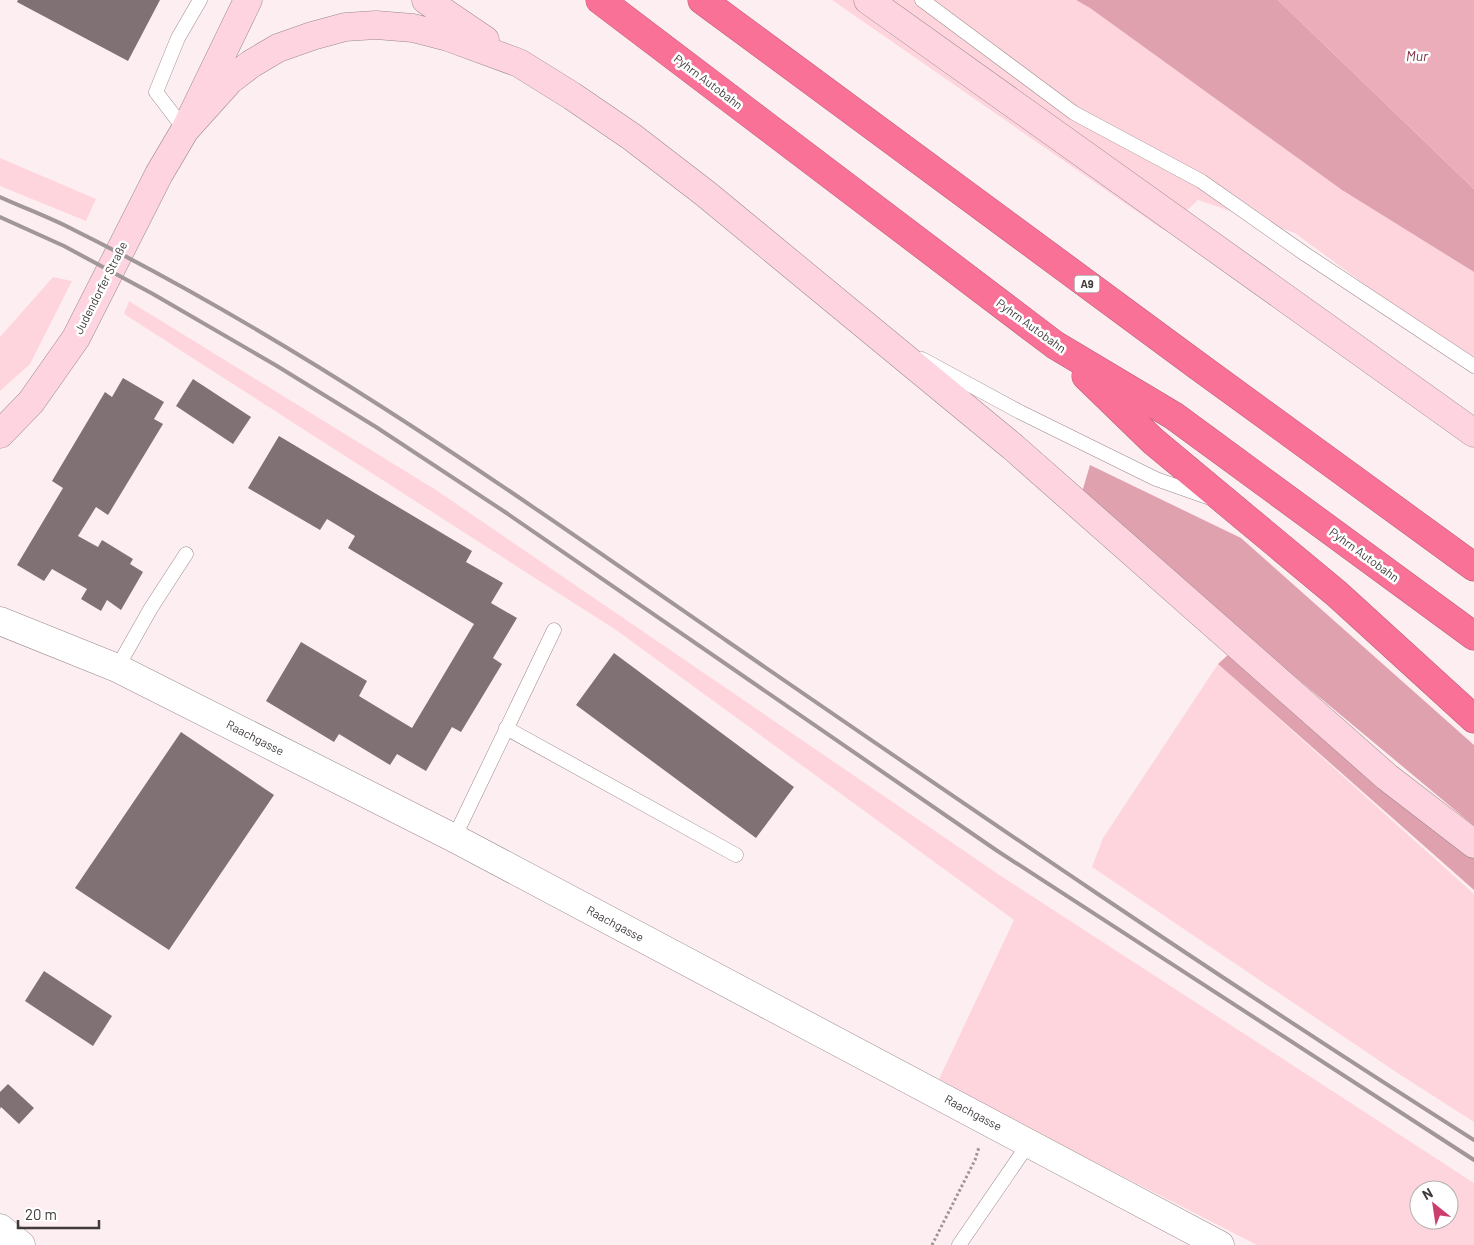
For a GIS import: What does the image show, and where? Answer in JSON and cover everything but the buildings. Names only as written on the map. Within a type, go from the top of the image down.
[{"type":"highway","name":"Pyhrn Autobahn","points":[[600,0],[1055,346],[1174,416],[1474,636]]},
{"type":"highway","name":"A9","points":[[702,0],[1474,567]]},
{"type":"highway","points":[[1055,346],[1153,441],[1337,594],[1474,719]]},
{"type":"main road","points":[[185,130],[248,0]]},
{"type":"main road","points":[[426,0],[632,137],[706,194],[1013,447],[1387,777],[1474,844]]},
{"type":"main road","points":[[868,0],[1474,433]]},
{"type":"main road","points":[[185,130],[230,80],[251,64],[278,48],[346,27],[376,25],[413,28],[448,37],[519,63]]},
{"type":"main road","name":"Judendorfer Straße","points":[[0,434],[30,402],[76,338],[159,174],[185,130]]},
{"type":"street","name":"Raachgasse","points":[[0,622],[117,668],[454,838],[1220,1245]]},
{"type":"street","points":[[0,1228],[21,1245]]},
{"type":"lane","points":[[185,130],[156,92],[178,38],[200,0]]},
{"type":"lane","points":[[922,0],[1074,113],[1200,181],[1305,254],[1474,366]]},
{"type":"lane","points":[[871,330],[1020,412],[1139,471],[1231,506]]},
{"type":"lane","points":[[117,668],[150,608],[186,554]]},
{"type":"lane","points":[[454,838],[554,630]]},
{"type":"lane","points":[[506,728],[736,855]]},
{"type":"lane","points":[[959,1245],[1029,1143]]},
{"type":"path","points":[[932,1245],[975,1160],[987,1121]]},
{"type":"shaded area","points":[[832,0],[1076,0],[1090,8],[1342,190],[1474,272],[1474,365],[1295,233],[1198,200],[1165,231]]},
{"type":"shaded area","points":[[1076,0],[1278,0],[1474,189],[1474,272],[1342,190],[1090,8]]},
{"type":"shaded area","points":[[0,158],[96,199],[86,221],[0,186]]},
{"type":"shaded area","points":[[53,277],[72,281],[30,364],[0,391],[0,337]]},
{"type":"shaded area","points":[[129,301],[436,490],[998,874],[1474,1183],[1474,1245],[1257,1245],[1024,1126],[939,1079],[1014,920],[616,630],[124,314]]},
{"type":"shaded area","points":[[1090,465],[1241,538],[1474,745],[1474,826],[1191,590],[1082,492]]},
{"type":"shaded area","points":[[1229,654],[1474,856],[1474,890],[1218,664]]},
{"type":"shaded area","points":[[1218,664],[1474,894],[1474,1122],[1396,1072],[1092,867],[1103,838]]},
{"type":"water","name":"Mur","points":[[1278,0],[1474,0],[1474,189]]},
{"type":"railway","points":[[0,197],[63,225],[158,274],[242,321],[407,423],[488,476],[1098,894],[1379,1080],[1474,1140]]},
{"type":"railway","points":[[0,217],[64,246],[153,294],[277,366],[376,427],[505,512],[996,850],[1474,1160]]}]
